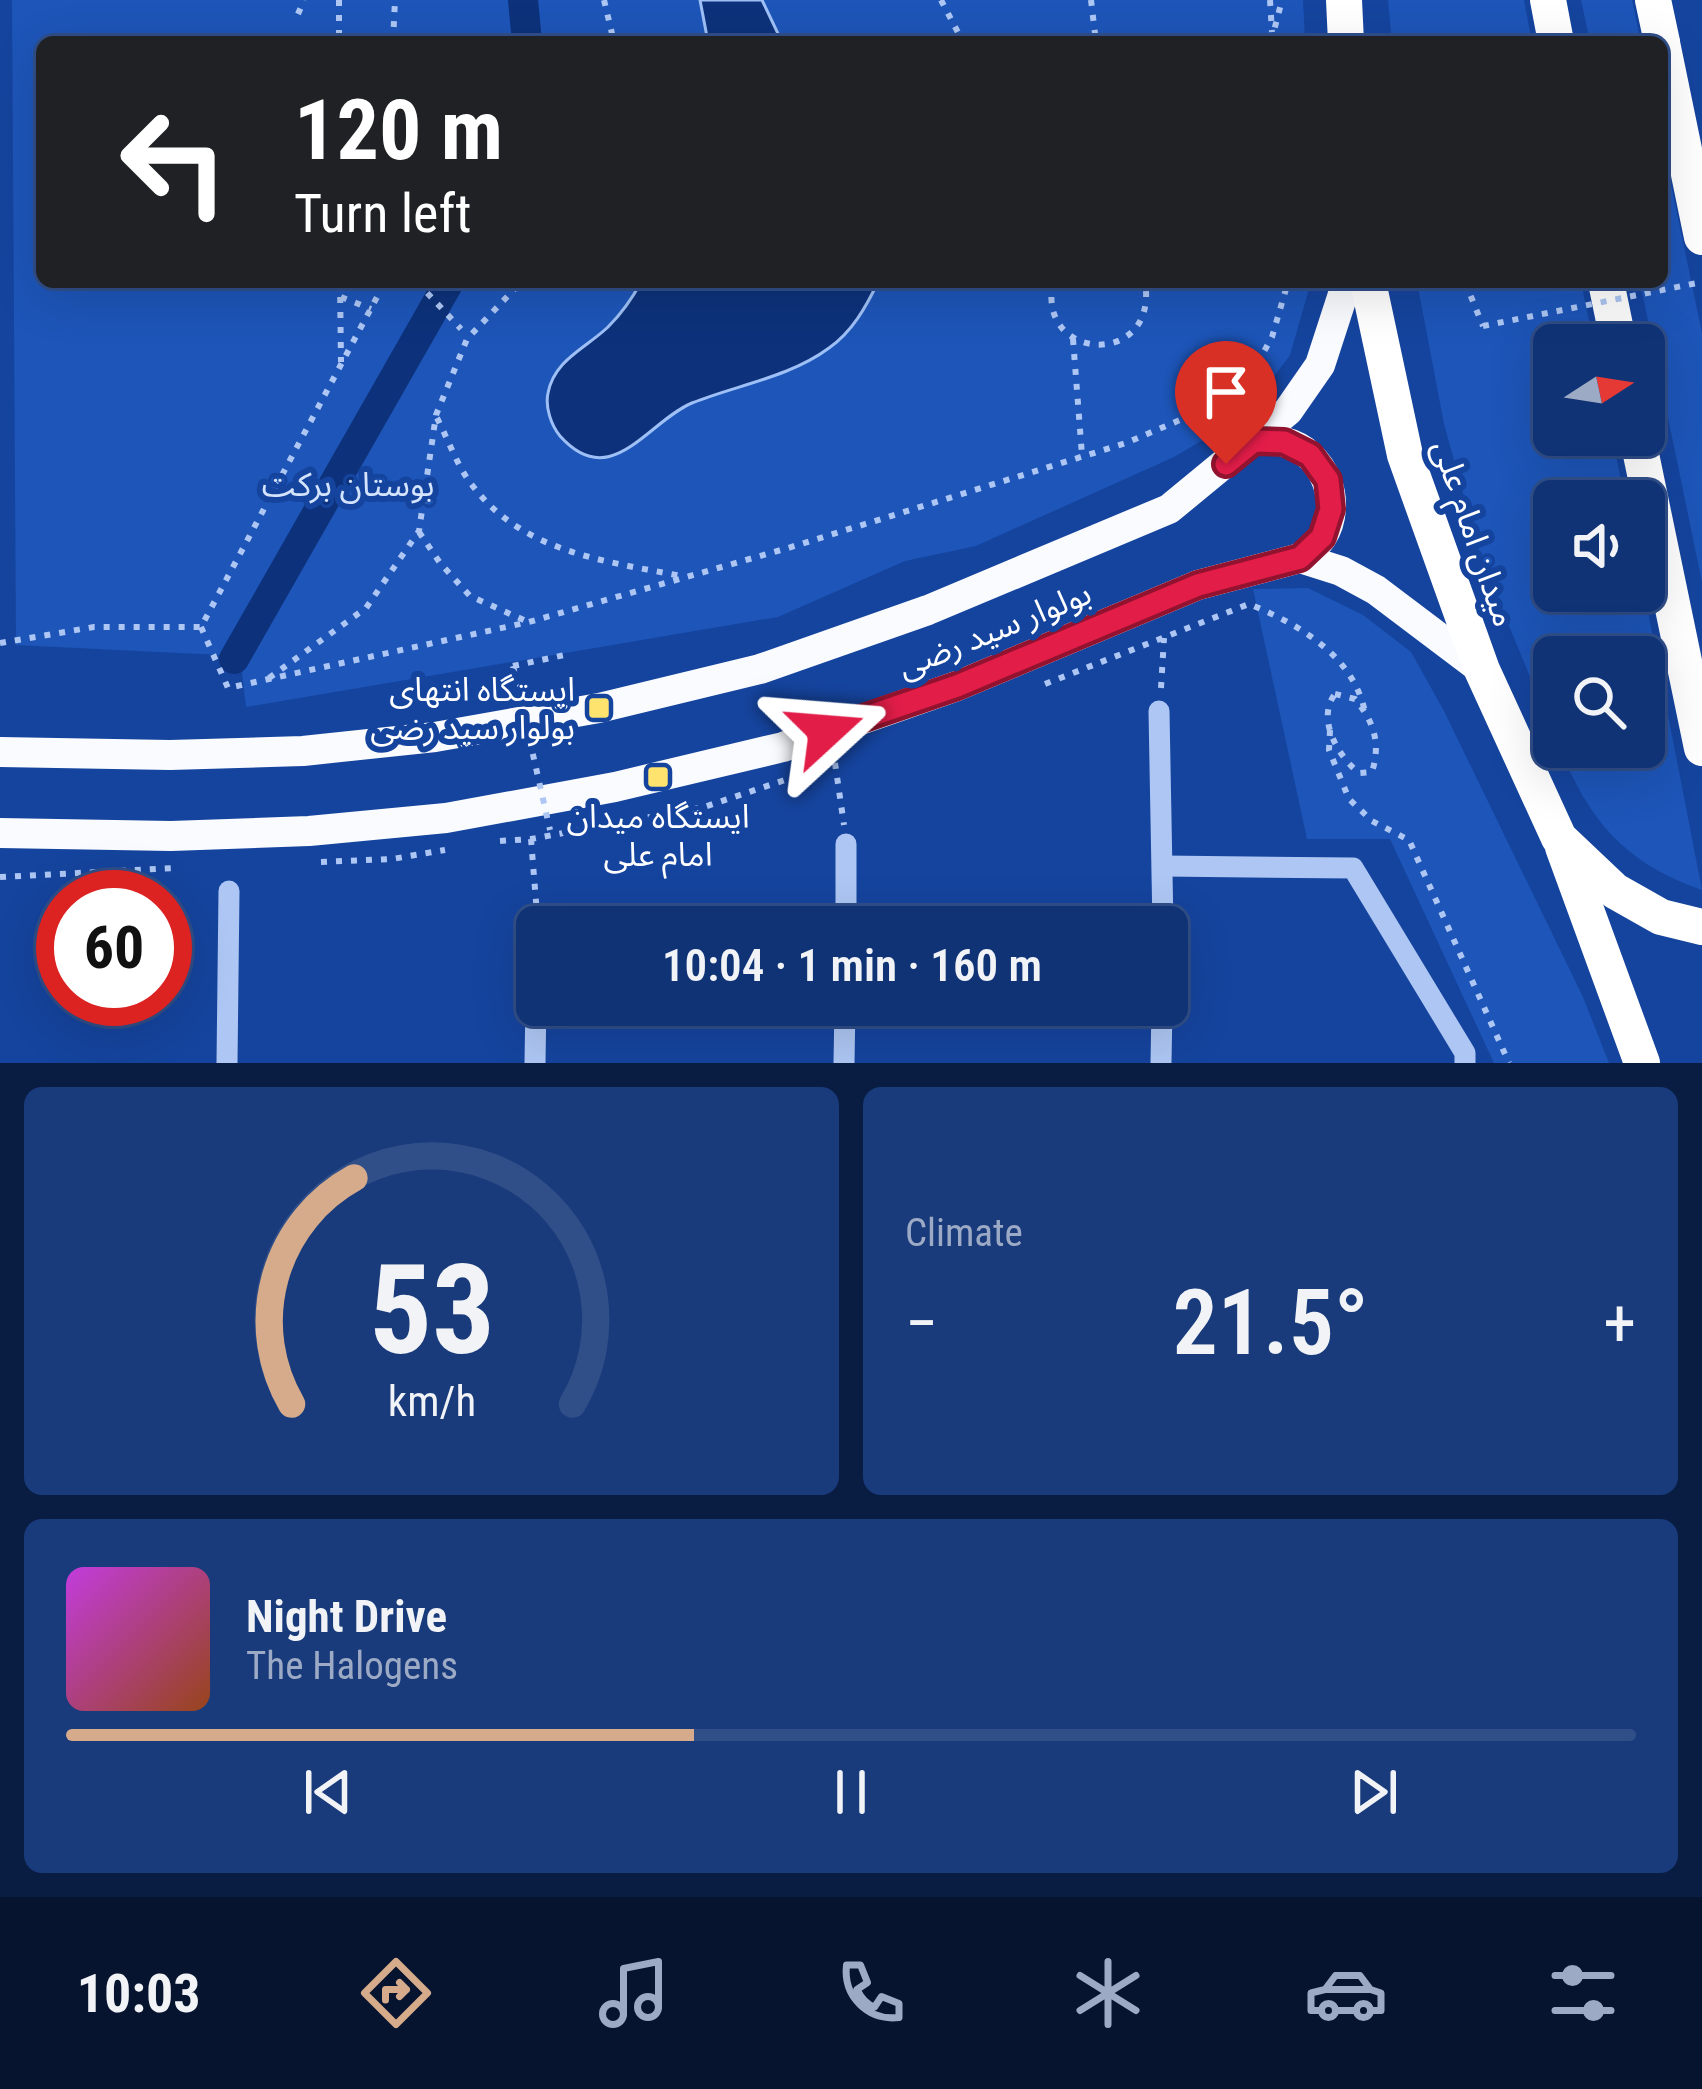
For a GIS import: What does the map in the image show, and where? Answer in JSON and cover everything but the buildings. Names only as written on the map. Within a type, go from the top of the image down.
[{"type":"highway","points":[[1344,0],[1346,36]]},
{"type":"highway","points":[[1547,0],[1555,36]]},
{"type":"highway","points":[[1653,0],[1661,36]]},
{"type":"highway","points":[[1668,71],[1702,237]]},
{"type":"highway","name":"میدان امام علی","points":[[1369,288],[1405,454],[1482,670],[1559,838],[1615,892],[1661,917],[1702,928]]},
{"type":"highway","points":[[1607,288],[1615,324]]},
{"type":"highway","points":[[1641,456],[1702,748]]},
{"type":"highway","points":[[1559,838],[1642,1063]]},
{"type":"main road","name":"بولوار سید رضی","points":[[0,752],[303,751],[435,737],[598,708],[760,669],[928,610],[1169,509],[1288,411],[1320,365],[1345,288]]},
{"type":"main road","points":[[1254,441],[1284,442],[1310,455],[1328,480],[1331,509],[1322,537],[1300,558],[1341,571],[1376,590],[1482,670]]},
{"type":"main road","name":"بولوار سید رضی","points":[[0,833],[309,832],[446,818],[615,787],[783,747],[957,686],[1198,585],[1300,558]]},
{"type":"street","points":[[1159,711],[1163,906]]},
{"type":"street","points":[[846,844],[846,906]]},
{"type":"street","points":[[1163,866],[1353,868],[1465,1058]]},
{"type":"street","points":[[227,1063],[229,891]]},
{"type":"street","points":[[535,1063],[536,1026]]},
{"type":"street","points":[[844,1063],[845,1026]]},
{"type":"street","points":[[1161,1063],[1162,1026]]},
{"type":"path","points":[[298,14],[304,0]]},
{"type":"path","points":[[339,0],[339,36]]},
{"type":"path","points":[[393,36],[394,0]]},
{"type":"path","points":[[604,0],[613,36]]},
{"type":"path","points":[[941,0],[960,36]]},
{"type":"path","points":[[1091,0],[1095,36]]},
{"type":"path","points":[[1270,0],[1271,36]]},
{"type":"path","points":[[1272,36],[1282,0]]},
{"type":"path","points":[[1467,288],[1483,326],[1702,282]]},
{"type":"path","points":[[340,288],[341,365]]},
{"type":"path","points":[[201,627],[382,288]]},
{"type":"path","points":[[423,288],[461,329]]},
{"type":"path","points":[[266,680],[366,608],[419,531],[436,415],[467,339],[515,288]]},
{"type":"path","points":[[1053,288],[1053,312],[1060,327],[1073,339],[1106,346],[1135,330],[1144,316],[1145,288]]},
{"type":"path","points":[[201,627],[228,688],[529,622],[1082,456],[1220,403],[1252,373],[1272,337],[1286,288]]},
{"type":"path","points":[[340,296],[370,309]]},
{"type":"path","points":[[1073,339],[1082,456]]},
{"type":"path","points":[[436,415],[471,484],[514,527],[576,556],[686,577]]},
{"type":"path","points":[[419,531],[470,596],[529,622]]},
{"type":"path","points":[[0,643],[94,627],[201,627]]},
{"type":"path","points":[[1159,711],[1164,638]]},
{"type":"path","points":[[550,830],[513,666],[569,654]]},
{"type":"path","points":[[1330,730],[1348,764],[1359,773],[1372,772],[1373,725],[1355,699],[1344,694],[1329,699],[1329,750],[1349,800],[1372,821],[1409,840],[1509,1063]]},
{"type":"path","points":[[835,763],[846,844]]},
{"type":"path","points":[[531,839],[536,906]]},
{"type":"green space","name":"بوستان برکت","points":[[12,0],[1303,0],[1305,36],[36,36],[36,288],[1309,288],[1290,355],[1245,415],[1174,457],[976,546],[905,561],[778,617],[246,707],[240,656],[16,645]]},
{"type":"green space","points":[[1388,0],[1524,0],[1531,36],[1391,36]]},
{"type":"green space","points":[[1581,0],[1632,0],[1640,36],[1589,36]]},
{"type":"green space","points":[[1668,170],[1702,333],[1702,582],[1665,403],[1665,324],[1649,324],[1641,288],[1668,288]]},
{"type":"green space","points":[[1418,288],[1582,288],[1590,324],[1533,324],[1533,456],[1616,456],[1621,480],[1533,480],[1533,612],[1648,612],[1653,636],[1533,636],[1533,684],[1481,558],[1444,424]]},
{"type":"green space","points":[[1308,588],[1363,615],[1411,652],[1583,997],[1609,1063],[1494,1063],[1390,839],[1307,839],[1253,589]]},
{"type":"green space","points":[[1665,699],[1702,890],[1631,853],[1598,818],[1568,768],[1665,768]]},
{"type":"shaded area","points":[[700,0],[762,0],[779,36],[707,36]]},
{"type":"shaded area","points":[[637,288],[875,288],[851,327],[814,358],[692,403],[628,448],[596,458],[578,452],[560,436],[550,416],[548,393],[564,363],[626,306]]},
{"type":"waterway","points":[[523,0],[526,36]]},
{"type":"waterway","points":[[234,659],[446,288]]},
{"type":"place","name":"ایستگاه انتهای بولوار سید رضی","points":[[599,708]]},
{"type":"place","name":"ایستگاه میدان امام علی","points":[[658,777]]},
{"type":"route","points":[[826,731],[957,686],[1198,585],[1300,558],[1322,537],[1331,509],[1328,480],[1310,455],[1284,442],[1254,441],[1226,464]]}]
